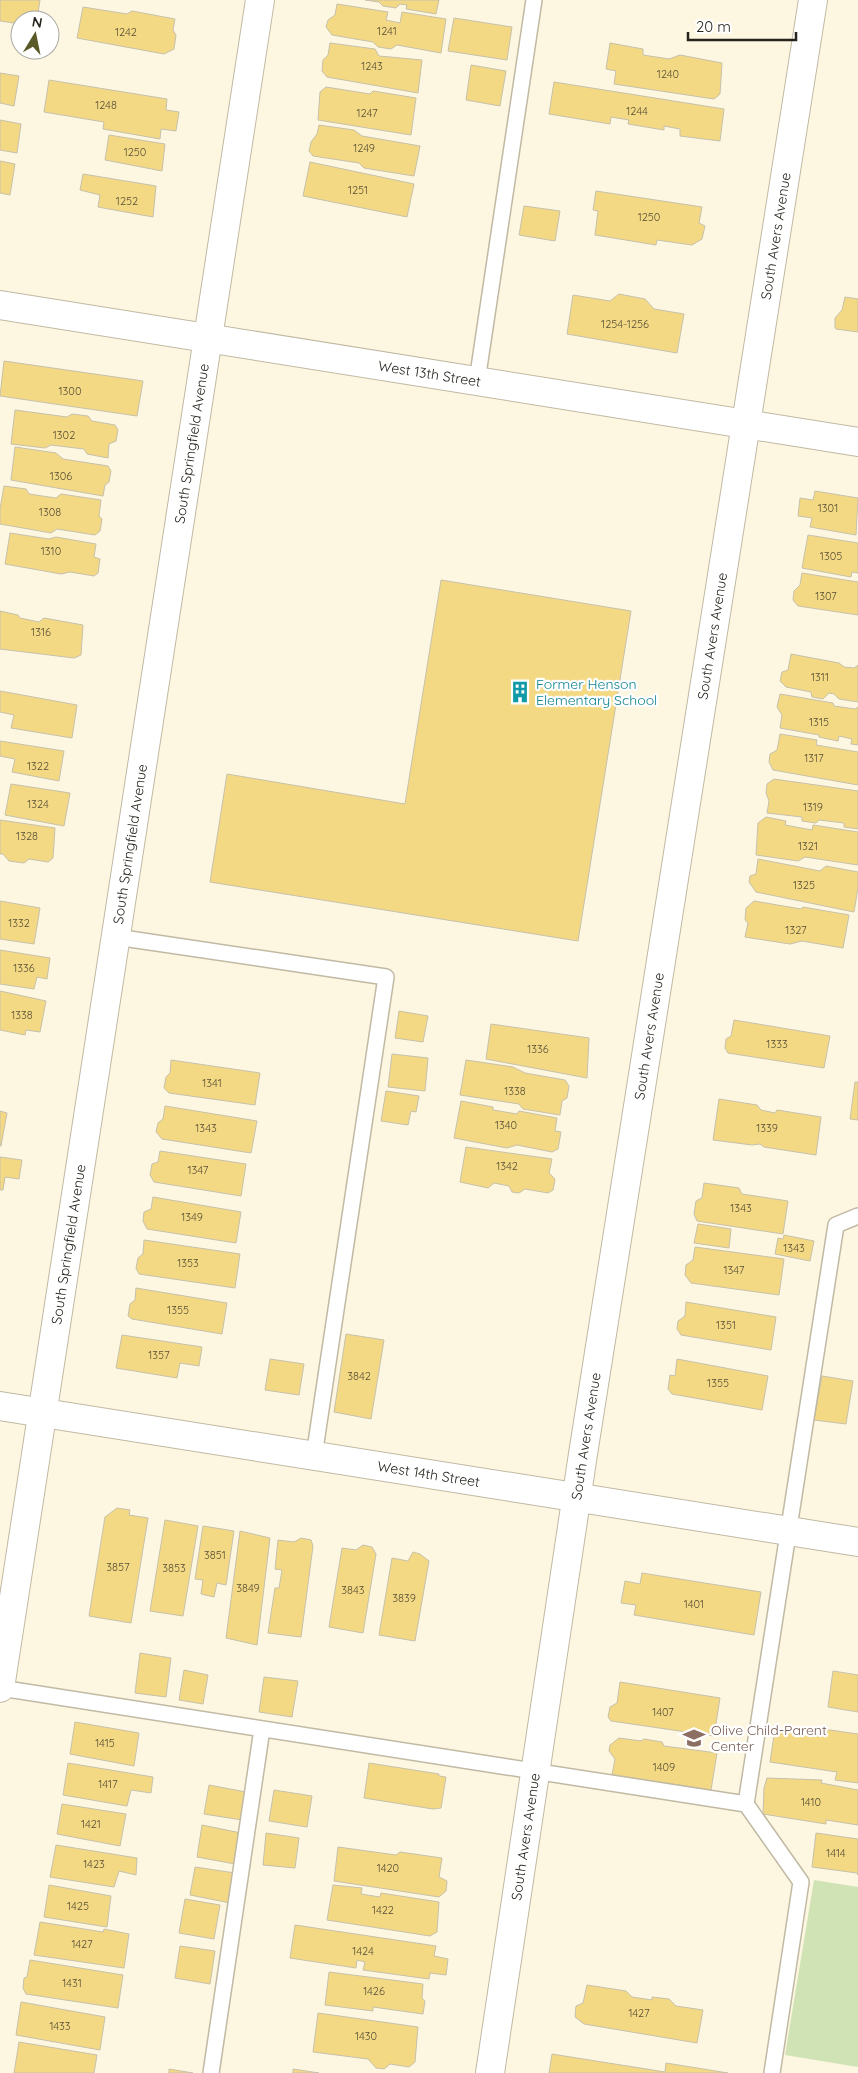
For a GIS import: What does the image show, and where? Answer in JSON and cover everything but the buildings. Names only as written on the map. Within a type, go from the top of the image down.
[{"type":"street","name":"South Springfield Avenue","points":[[0,1688],[260,0]]},
{"type":"street","name":"South Avers Avenue","points":[[490,2073],[576,1498],[813,0]]},
{"type":"street","name":"West 13th Street","points":[[0,305],[858,442]]},
{"type":"street","name":"West 14th Street","points":[[0,1406],[858,1542]]},
{"type":"lane","points":[[477,381],[534,0]]},
{"type":"lane","points":[[116,937],[386,977],[314,1456]]},
{"type":"lane","points":[[772,2073],[801,1882],[746,1804],[836,1225],[858,1216]]},
{"type":"lane","points":[[0,1688],[746,1804]]},
{"type":"lane","points":[[211,2073],[262,1728]]},
{"type":"green space","points":[[814,1880],[858,1887],[858,2067],[785,2055]]},
{"type":"place","name":"Former Henson Elementary School","points":[[520,692]]},
{"type":"place","name":"Olive Child-Parent Center","points":[[694,1738]]}]
